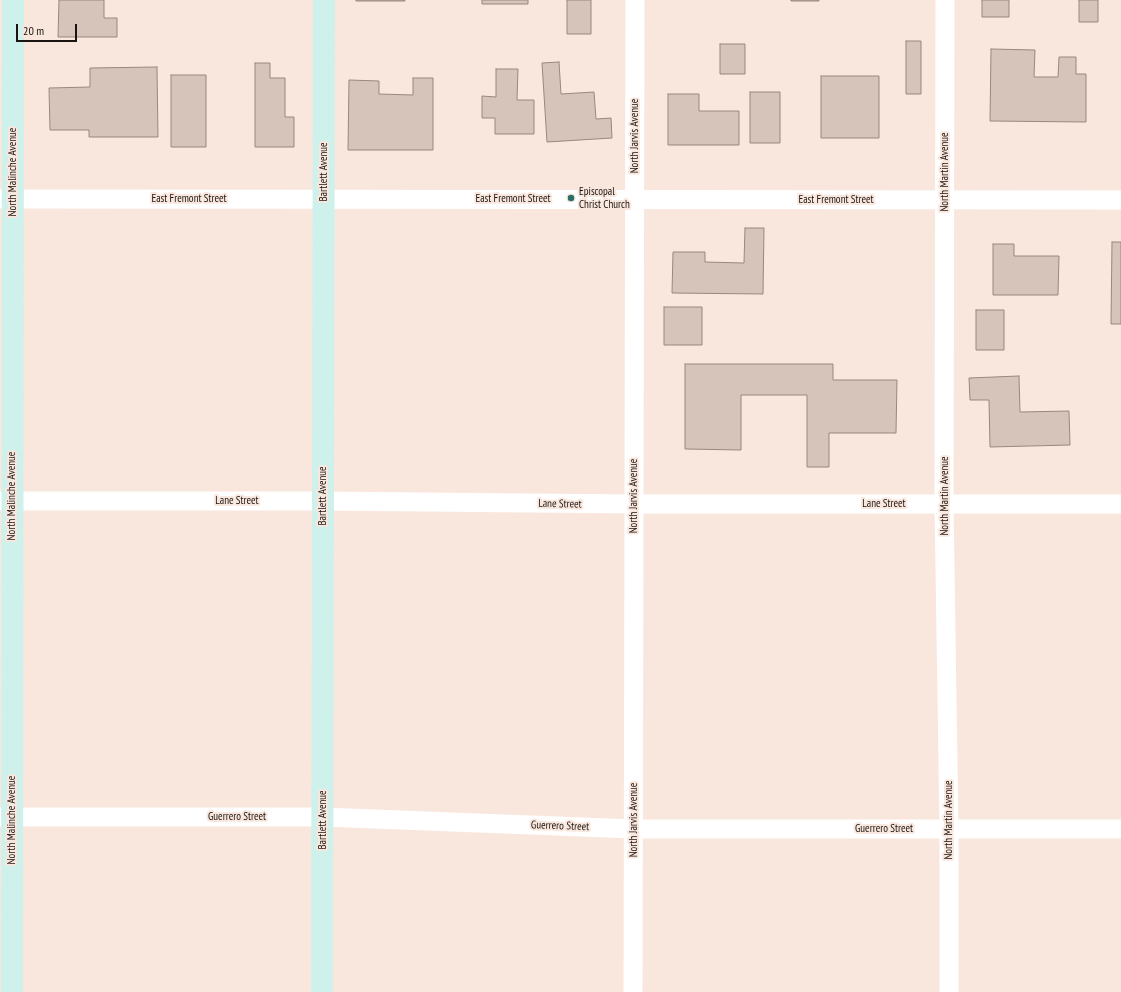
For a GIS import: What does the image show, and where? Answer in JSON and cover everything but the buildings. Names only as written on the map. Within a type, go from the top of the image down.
[{"type":"main road","name":"North Malinche Avenue","points":[[12,992],[6,817],[6,501],[7,199],[14,0]]},
{"type":"main road","name":"Bartlett Avenue","points":[[322,992],[324,0]]},
{"type":"street","name":"North Jarvis Avenue","points":[[633,992],[635,0]]},
{"type":"street","name":"North Martin Avenue","points":[[946,0],[944,504],[949,829],[949,992]]},
{"type":"street","name":"East Fremont Street","points":[[7,199],[1121,200]]},
{"type":"street","name":"Lane Street","points":[[6,501],[323,501],[634,504],[1121,504]]},
{"type":"street","name":"Guerrero Street","points":[[6,817],[323,817],[634,829],[1121,829]]},
{"type":"place","name":"Episcopal Christ Church","points":[[571,198]]}]
